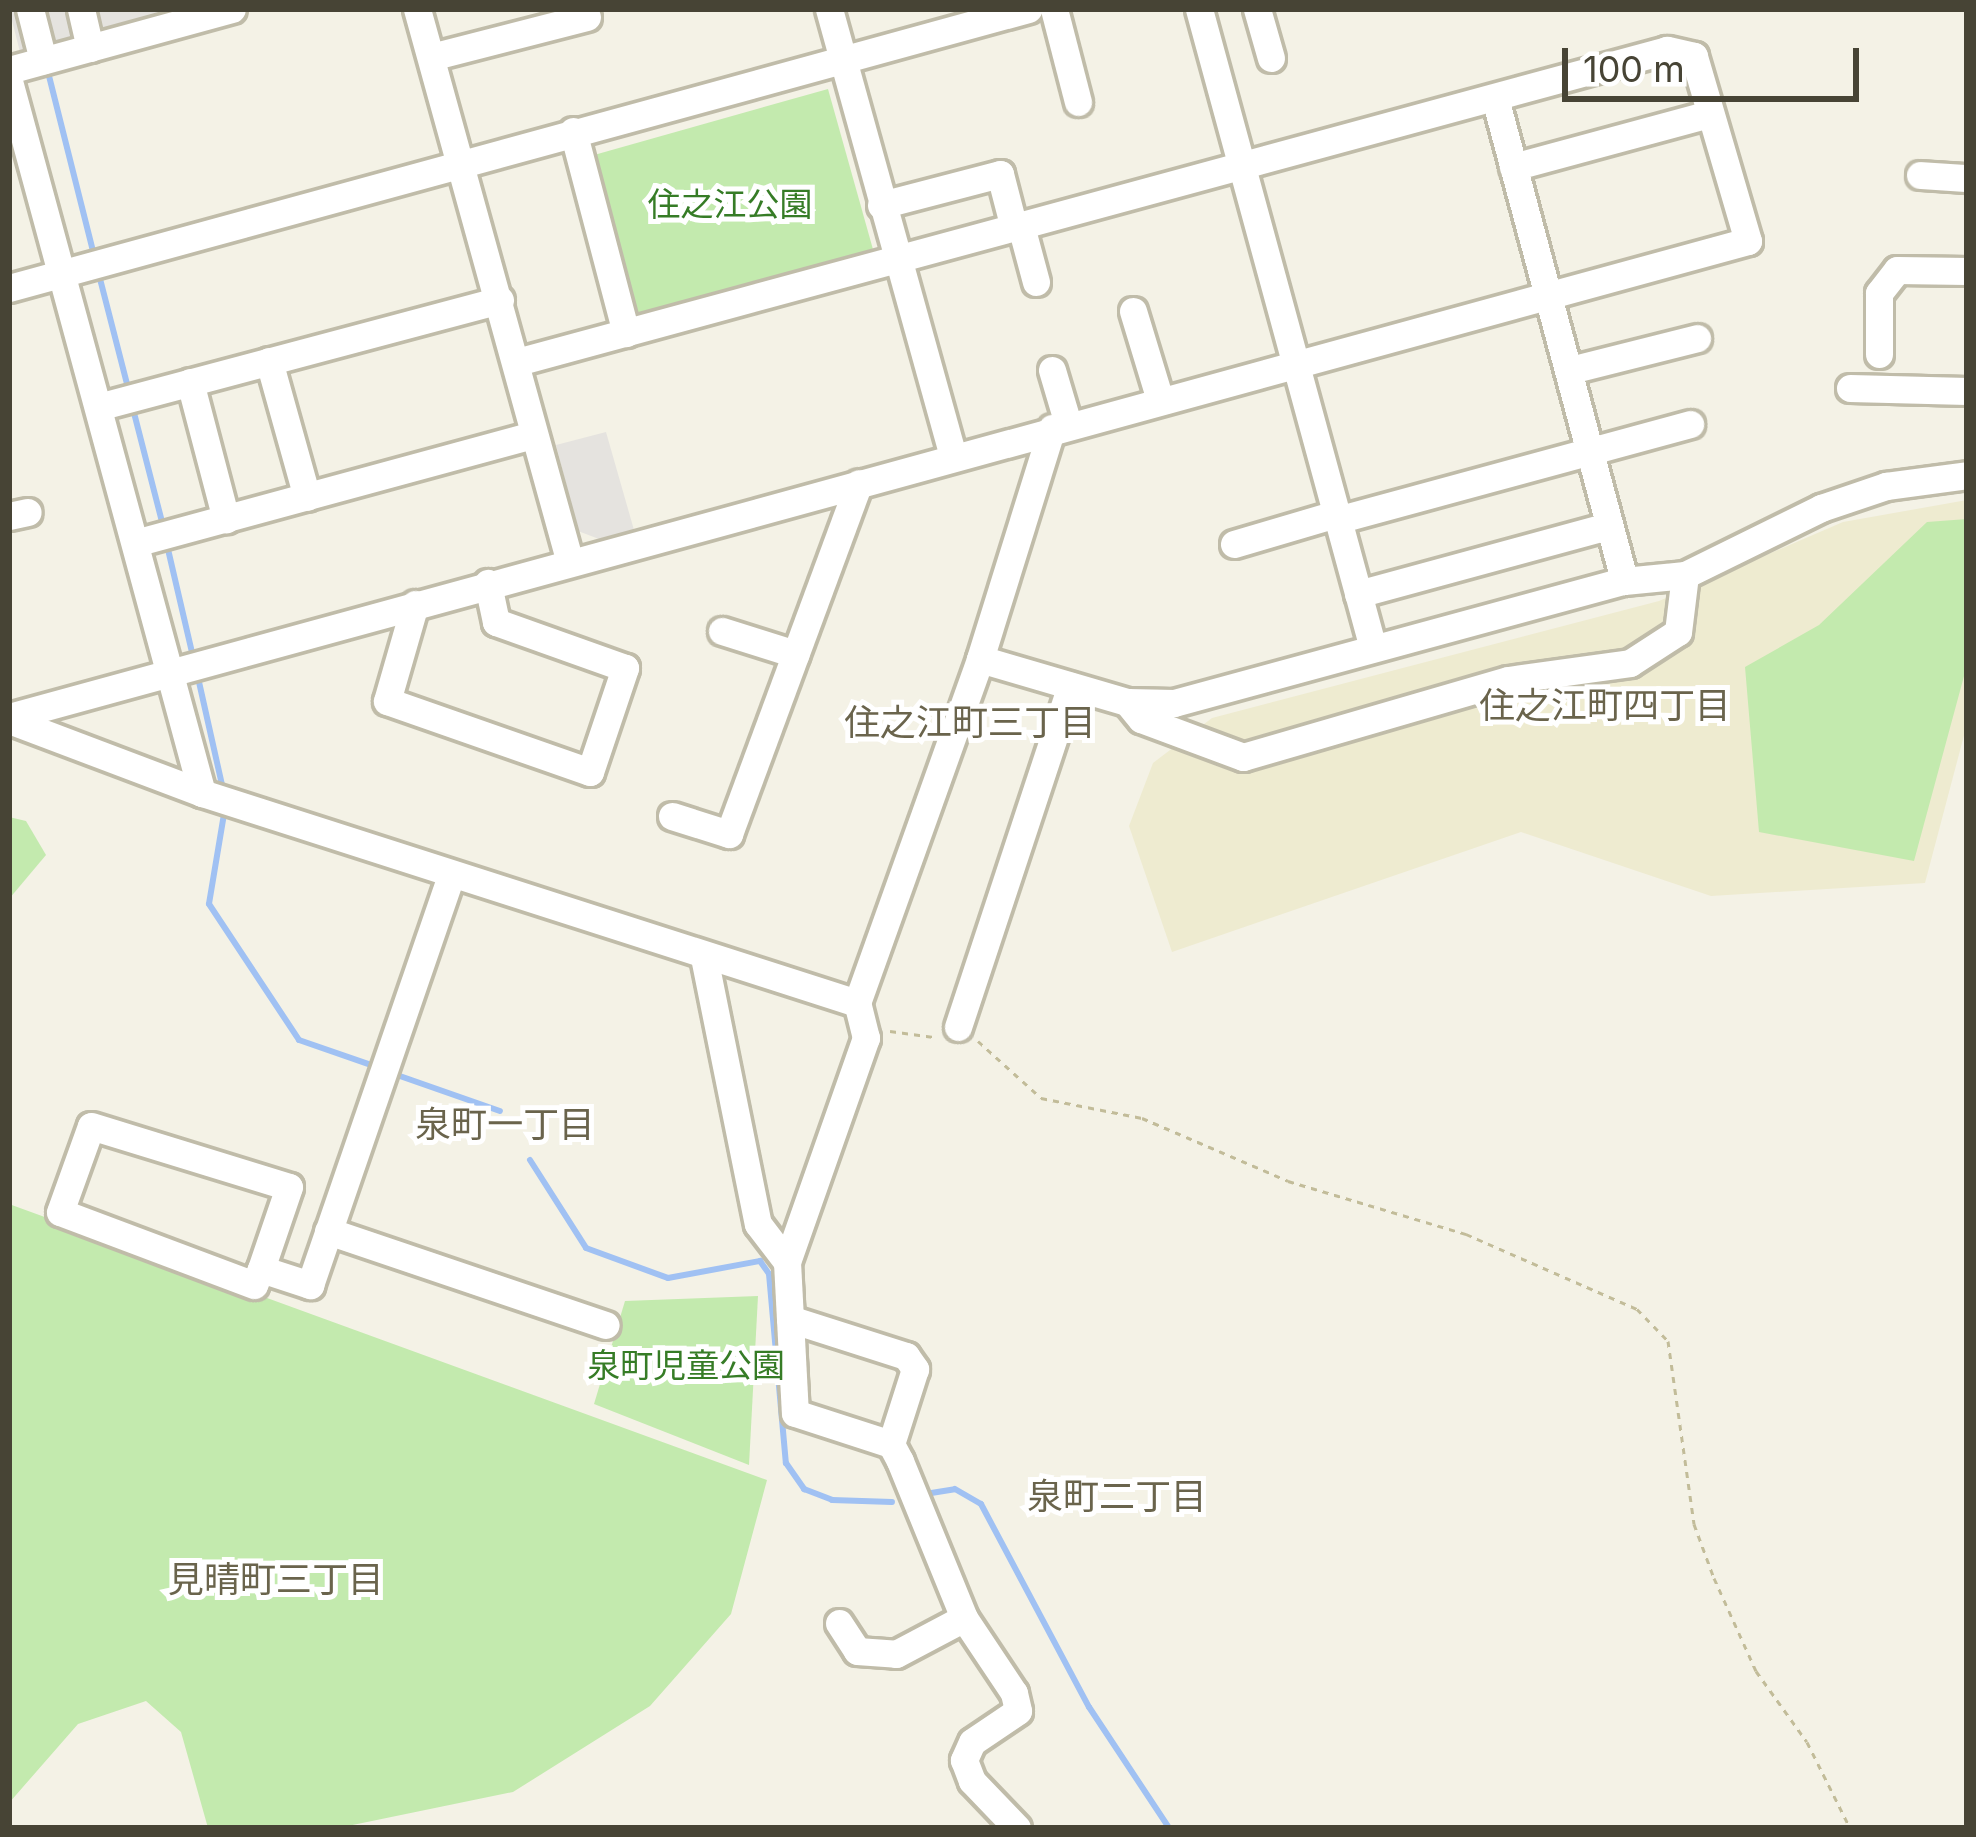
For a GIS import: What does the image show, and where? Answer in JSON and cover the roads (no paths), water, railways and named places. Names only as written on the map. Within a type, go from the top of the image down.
[{"type":"street","points":[[31,9],[44,60]]},
{"type":"street","points":[[81,9],[90,48]]},
{"type":"street","points":[[9,70],[191,14],[232,9]]},
{"type":"street","points":[[417,9],[518,362],[568,560]]},
{"type":"street","points":[[829,9],[953,457]]},
{"type":"street","points":[[9,288],[1028,9]]},
{"type":"street","points":[[1054,9],[1078,102]]},
{"type":"street","points":[[1199,9],[1373,648]]},
{"type":"street","points":[[1257,9],[1271,58]]},
{"type":"street","points":[[431,57],[587,17]]},
{"type":"street","points":[[9,718],[568,560],[1748,241],[1694,56],[1667,50],[518,362]]},
{"type":"street","points":[[9,81],[17,142],[61,275],[202,793]]},
{"type":"street","points":[[1495,98],[1593,449],[1624,581]]},
{"type":"street","points":[[1513,167],[1710,114]]},
{"type":"street","points":[[573,131],[626,332]]},
{"type":"street","points":[[881,206],[1000,175],[1036,282]]},
{"type":"street","points":[[1920,176],[1967,178]]},
{"type":"street","points":[[1879,354],[1879,293],[1898,270],[1967,271]]},
{"type":"street","points":[[98,407],[500,300]]},
{"type":"street","points":[[1133,311],[1160,400]]},
{"type":"street","points":[[1570,370],[1697,338]]},
{"type":"street","points":[[269,361],[307,496]]},
{"type":"street","points":[[891,1444],[795,1413],[787,1262],[866,1038],[859,1012],[1060,426],[1052,370]]},
{"type":"street","points":[[190,382],[226,519]]},
{"type":"street","points":[[1850,388],[1967,392]]},
{"type":"street","points":[[1234,544],[1690,424]]},
{"type":"street","points":[[135,543],[533,435]]},
{"type":"street","points":[[980,659],[1127,702],[1174,703],[1624,581],[1685,575],[1821,508],[1886,486],[1967,475]]},
{"type":"street","points":[[672,816],[729,834],[859,483]]},
{"type":"street","points":[[1358,594],[1609,526]]},
{"type":"street","points":[[1127,702],[1141,719],[1243,757],[1508,680],[1630,663],[1678,632],[1685,575]]},
{"type":"street","points":[[416,604],[387,701],[590,772],[625,668],[496,622],[488,583]]},
{"type":"street","points":[[722,631],[795,654]]},
{"type":"street","points":[[958,1027],[1072,686]]},
{"type":"street","points":[[9,718],[202,793],[859,1012]]},
{"type":"street","points":[[261,1269],[310,1285],[451,874]]},
{"type":"street","points":[[704,957],[758,1224],[787,1262]]},
{"type":"street","points":[[92,1126],[289,1187],[261,1269],[254,1285],[60,1211],[92,1126]]},
{"type":"street","points":[[328,1231],[606,1325]]},
{"type":"street","points":[[790,1319],[906,1356],[915,1369],[891,1444],[964,1618],[1018,1711],[972,1742],[964,1760],[972,1781],[1017,1828]]},
{"type":"street","points":[[839,1623],[857,1651],[896,1654],[964,1618]]},
{"type":"waterway","points":[[47,68],[95,259]]},
{"type":"waterway","points":[[98,271],[129,392]]},
{"type":"waterway","points":[[132,405],[163,526]]},
{"type":"waterway","points":[[167,545],[194,661]]},
{"type":"waterway","points":[[197,673],[223,789]]},
{"type":"waterway","points":[[225,808],[209,904],[299,1040],[371,1065]]},
{"type":"waterway","points":[[397,1075],[500,1111]]},
{"type":"waterway","points":[[530,1160],[586,1248],[668,1278],[760,1261],[769,1274],[786,1463],[804,1489],[832,1500],[892,1502]]},
{"type":"waterway","points":[[925,1494],[955,1489],[981,1504],[1089,1707],[1169,1828]]},
{"type":"district","name":"住之江町四丁目","points":[[1605,706]]},
{"type":"district","name":"住之江町三丁目","points":[[970,723]]},
{"type":"district","name":"泉町一丁目","points":[[505,1125]]},
{"type":"district","name":"泉町二丁目","points":[[1117,1497]]},
{"type":"district","name":"見晴町三丁目","points":[[276,1580]]},
{"type":"park label","name":"住之江公園","points":[[730,205]]},
{"type":"park label","name":"泉町児童公園","points":[[686,1366]]}]
